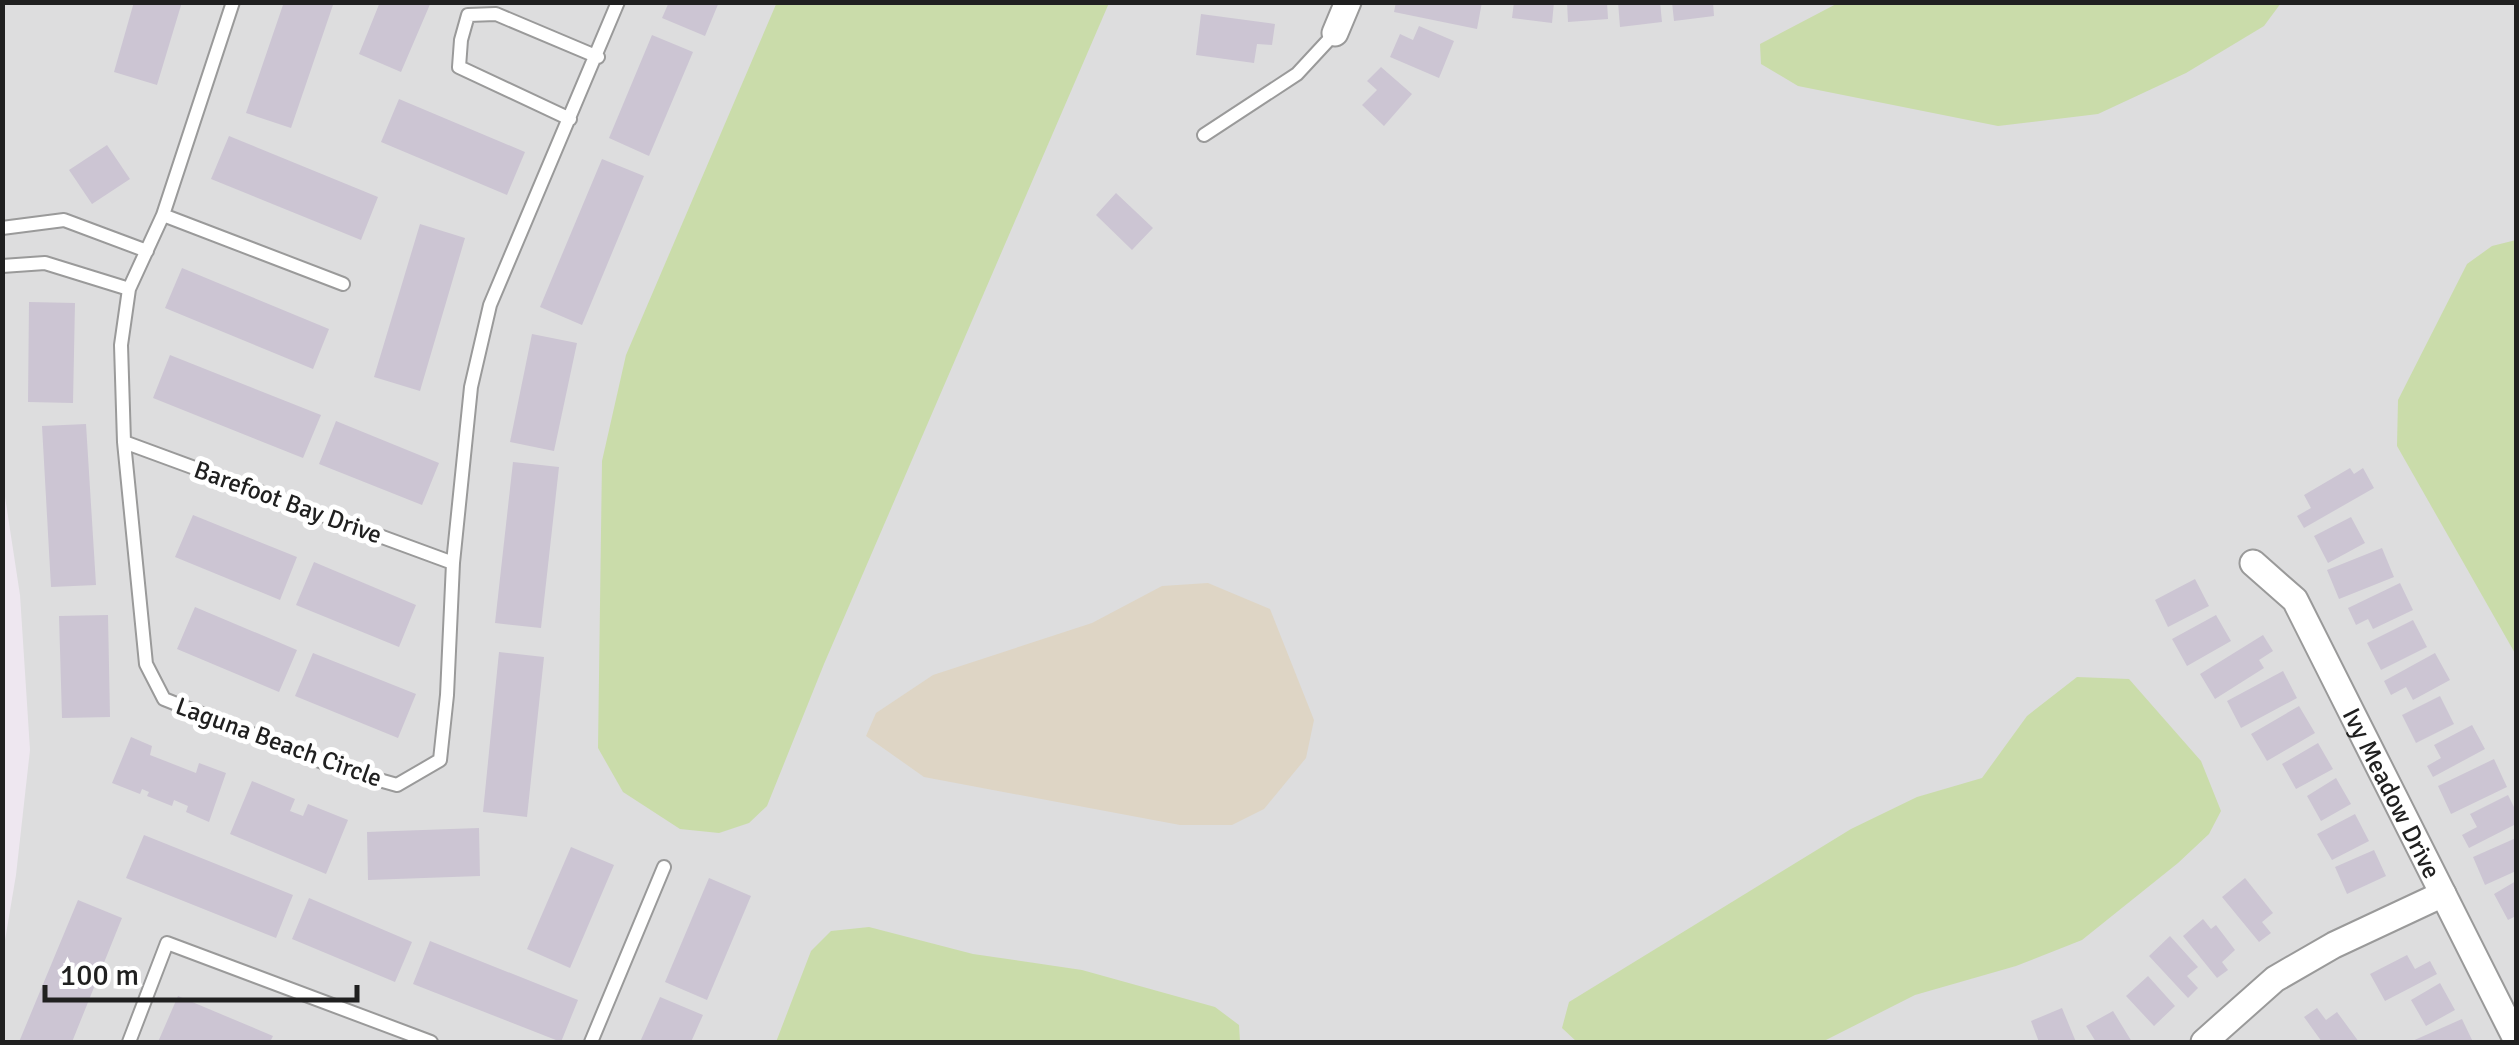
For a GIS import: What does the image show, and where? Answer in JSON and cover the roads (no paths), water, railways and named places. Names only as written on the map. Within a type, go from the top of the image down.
[{"type":"street","points":[[1335,33],[1348,2]]},
{"type":"street","name":"Ivy Meadow Drive","points":[[2252,563],[2295,600],[2516,1038]]},
{"type":"street","points":[[2204,1042],[2274,980],[2334,945],[2443,894]]},
{"type":"lane","name":"Laguna Beach Circle","points":[[232,2],[163,215],[130,290],[121,345],[124,442],[146,664],[164,699],[340,768],[397,785],[440,760],[453,563],[471,387],[490,305],[618,2]]},
{"type":"lane","points":[[570,119],[459,67],[468,15],[496,14],[598,57]]},
{"type":"lane","points":[[1204,135],[1296,74],[1335,33]]},
{"type":"lane","points":[[163,215],[343,284]]},
{"type":"lane","points":[[2,228],[64,220],[147,251]]},
{"type":"lane","points":[[2,266],[45,263],[130,290]]},
{"type":"lane","name":"Barefoot Bay Drive","points":[[124,442],[453,563]]},
{"type":"lane","points":[[591,1042],[664,867]]},
{"type":"lane","points":[[128,1042],[167,943],[431,1042]]}]
